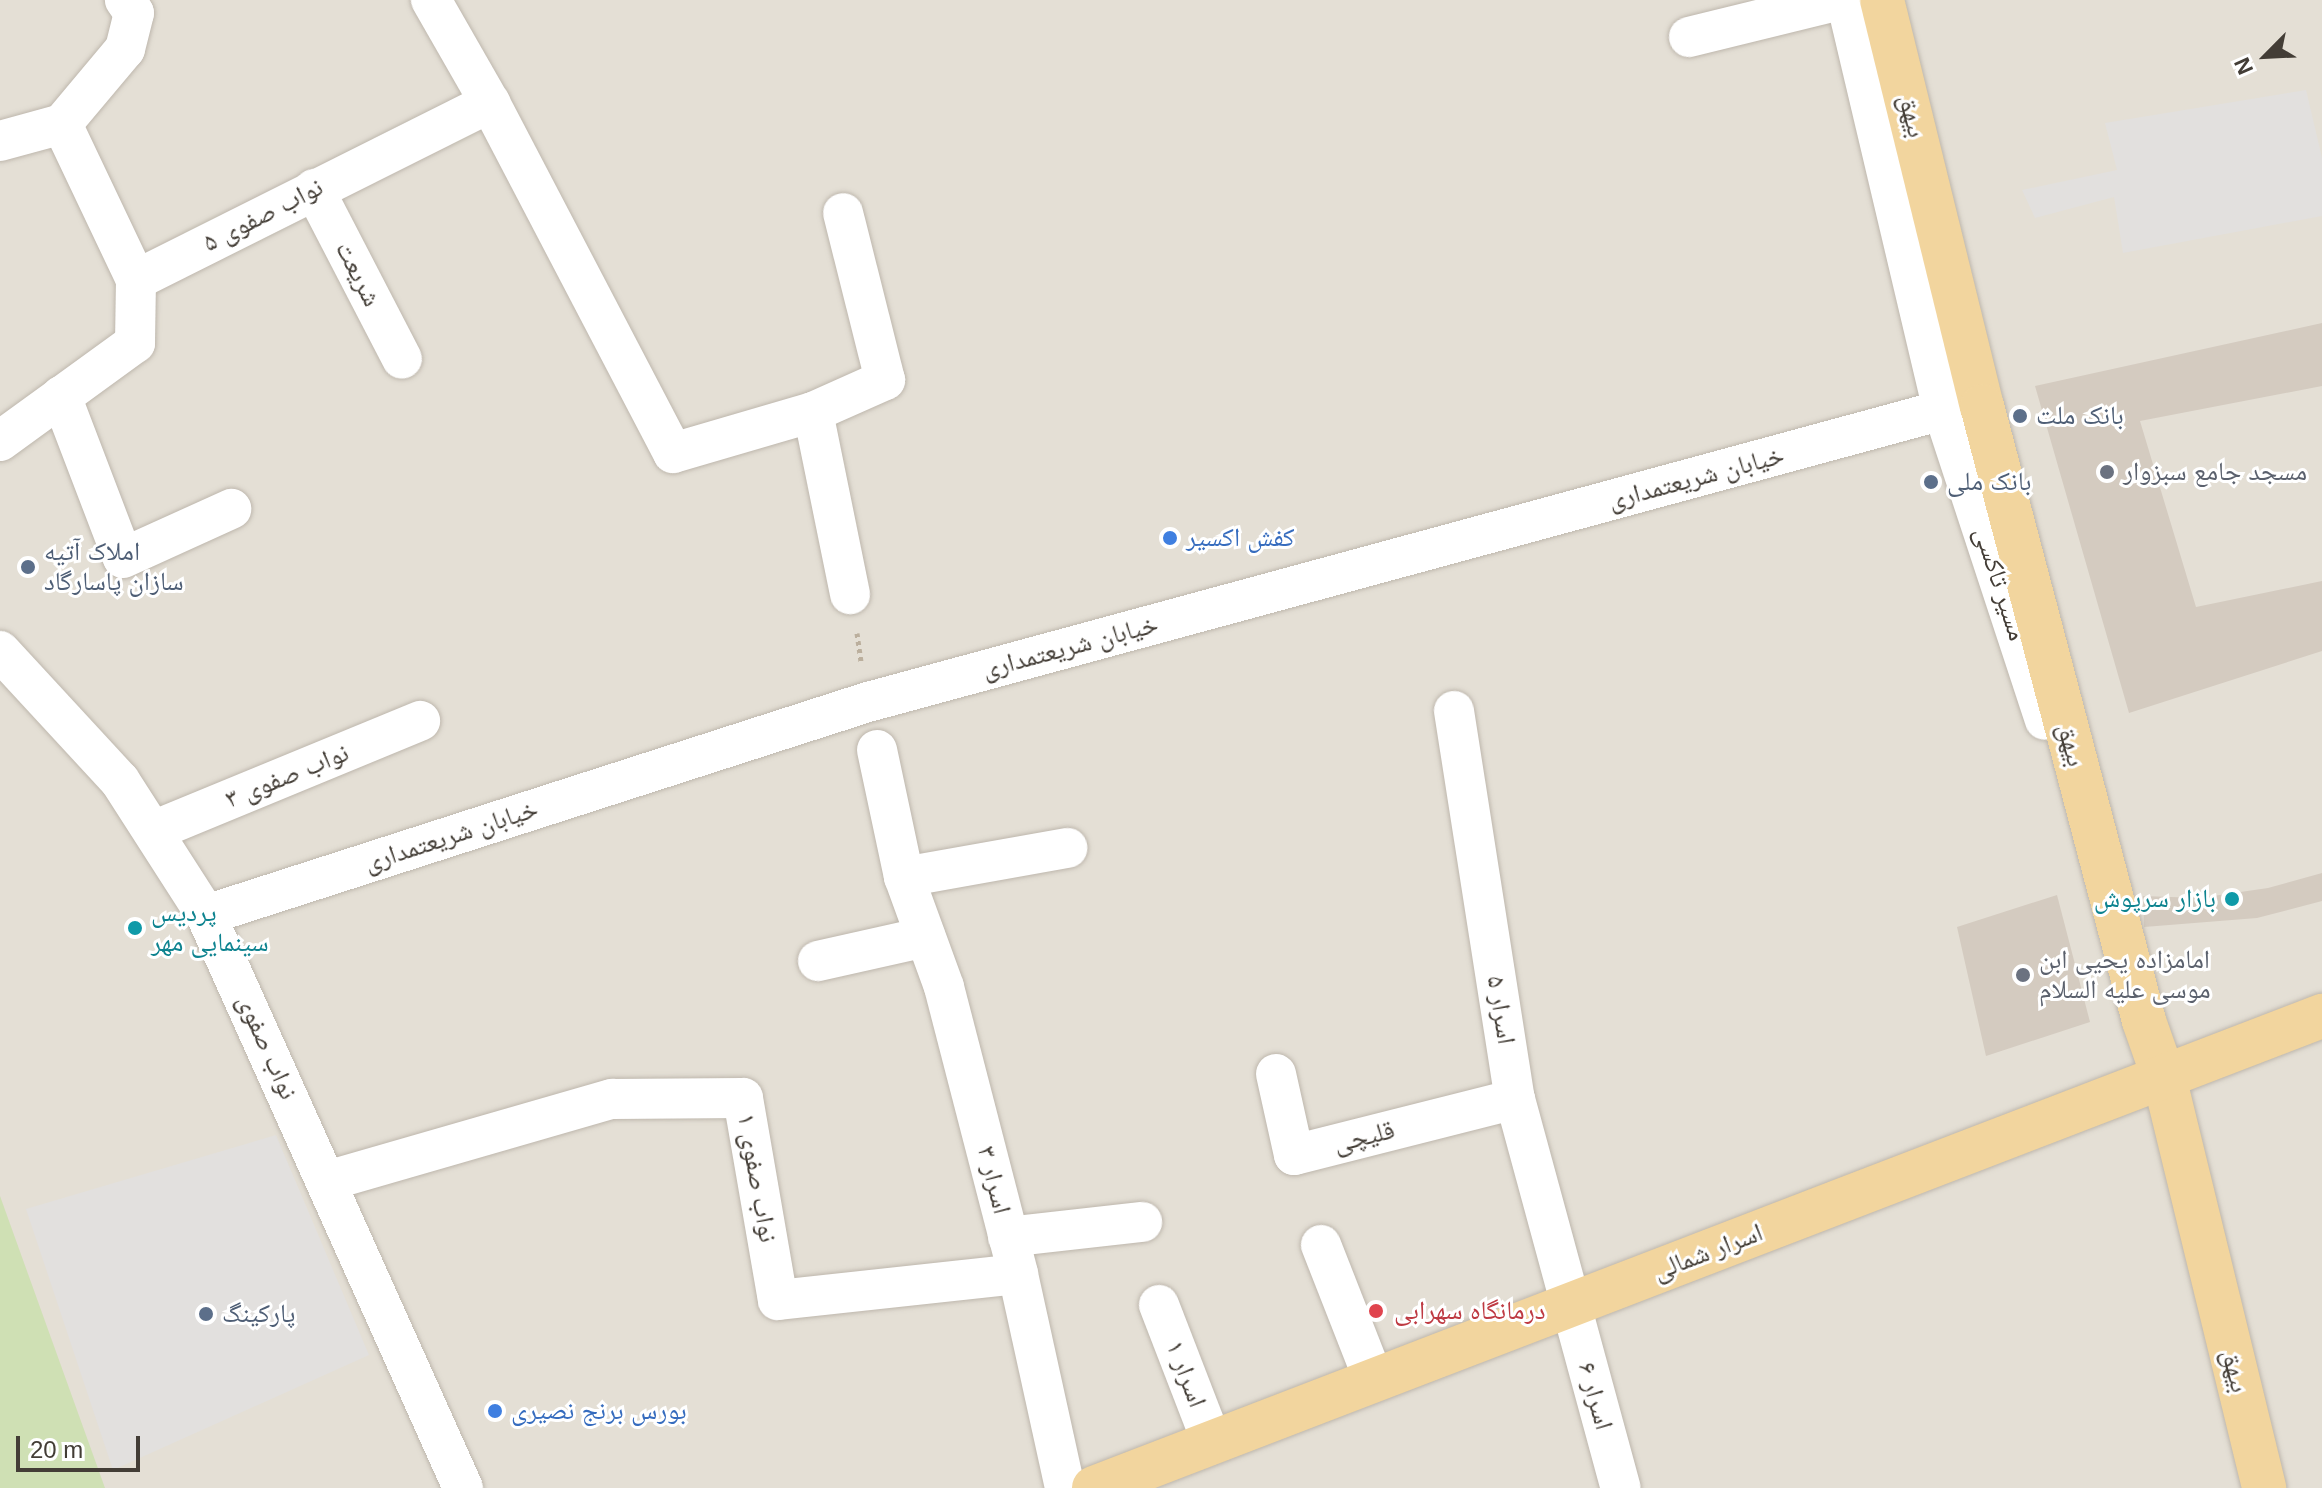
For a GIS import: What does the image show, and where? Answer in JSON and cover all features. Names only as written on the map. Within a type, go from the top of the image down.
[{"type":"main road","name":"بیهق","points":[[1882,0],[1982,406],[2144,1021],[2164,1076],[2264,1488]]},
{"type":"main road","name":"اسرار شمالی","points":[[1094,1488],[2322,1016]]},
{"type":"street","points":[[0,141],[62,124],[125,49],[134,13],[125,0]]},
{"type":"street","points":[[431,0],[490,103],[673,453],[813,412],[885,380],[843,213]]},
{"type":"street","points":[[1689,37],[1843,0]]},
{"type":"street","name":"مسیر تاکسی","points":[[1843,0],[1943,410],[2144,1021]]},
{"type":"street","name":"نواب صفوی ۵","points":[[136,280],[490,103]]},
{"type":"street","points":[[0,441],[135,343],[136,280],[62,124]]},
{"type":"street","name":"شریعت","points":[[314,189],[402,359]]},
{"type":"street","points":[[61,396],[123,558],[231,509]]},
{"type":"street","name":"خیابان شریعتمداری","points":[[206,915],[868,702],[1943,410]]},
{"type":"street","points":[[813,412],[850,594]]},
{"type":"street","name":"نواب صفوی","points":[[0,651],[15,692],[120,781],[206,915],[463,1488]]},
{"type":"street","name":"اسرار ۵","points":[[1454,711],[1515,1099],[1569,1305]]},
{"type":"street","name":"نواب صفوی ۳","points":[[153,831],[420,721]]},
{"type":"street","name":"اسرار ۳","points":[[877,750],[904,877],[944,987],[1013,1255],[1065,1488]]},
{"type":"street","points":[[904,877],[1067,848]]},
{"type":"street","points":[[818,961],[925,937]]},
{"type":"street","name":"قلیچی","points":[[1276,1074],[1294,1155],[1515,1099]]},
{"type":"street","name":"نواب صفوی ۱","points":[[327,1181],[612,1099],[743,1098],[778,1300],[1013,1255]]},
{"type":"street","points":[[1013,1255],[1142,1222]]},
{"type":"street","points":[[1321,1245],[1374,1380]]},
{"type":"street","name":"اسرار ۱","points":[[1159,1305],[1212,1442]]},
{"type":"street","name":"اسرار ۶","points":[[1569,1305],[1621,1488]]},
{"type":"path","points":[[850,594],[868,702]]},
{"type":"shaded area","points":[[0,0],[2322,0],[2322,1488],[0,1488]]},
{"type":"shaded area","points":[[2306,90],[2322,158],[2322,216],[2123,253],[2114,197],[2035,218],[2022,190],[2117,170],[2105,123]]},
{"type":"shaded area","name":"پارکینگ","points":[[276,1135],[369,1355],[113,1470],[26,1209]]},
{"type":"green space","points":[[0,1196],[105,1488],[0,1488]]},
{"type":"building","name":"مسجد جامع سبزوار","points":[[2322,323],[2322,386],[2140,421],[2196,607],[2322,581],[2322,651],[2129,713],[2035,386]]},
{"type":"building","name":"بازار سرپوش","points":[[2322,873],[2322,901],[2257,918],[2144,927],[2143,896],[2199,898],[2268,888]]},
{"type":"building","name":"امامزاده یحیی ابن موسی علیه السلام","points":[[2057,895],[2090,1022],[1986,1056],[1957,927]]},
{"type":"place","name":"بانک ملت","points":[[2020,416]]},
{"type":"place","name":"مسجد جامع سبزوار","points":[[2107,472]]},
{"type":"place","name":"بانک ملی","points":[[1931,482]]},
{"type":"place","name":"کفش اکسیر","points":[[1170,538]]},
{"type":"place","name":"املاک آتیه سازان پاسارگاد","points":[[28,567]]},
{"type":"place","name":"بازار سرپوش","points":[[2232,899]]},
{"type":"place","name":"پردیس سینمایی مهر","points":[[135,928]]},
{"type":"place","name":"امامزاده یحیی ابن موسی علیه السلام","points":[[2023,975]]},
{"type":"place","name":"درمانگاه سهرابی","points":[[1376,1311]]},
{"type":"place","name":"پارکینگ","points":[[206,1314]]},
{"type":"place","name":"بورس برنج نصیری","points":[[495,1411]]}]
